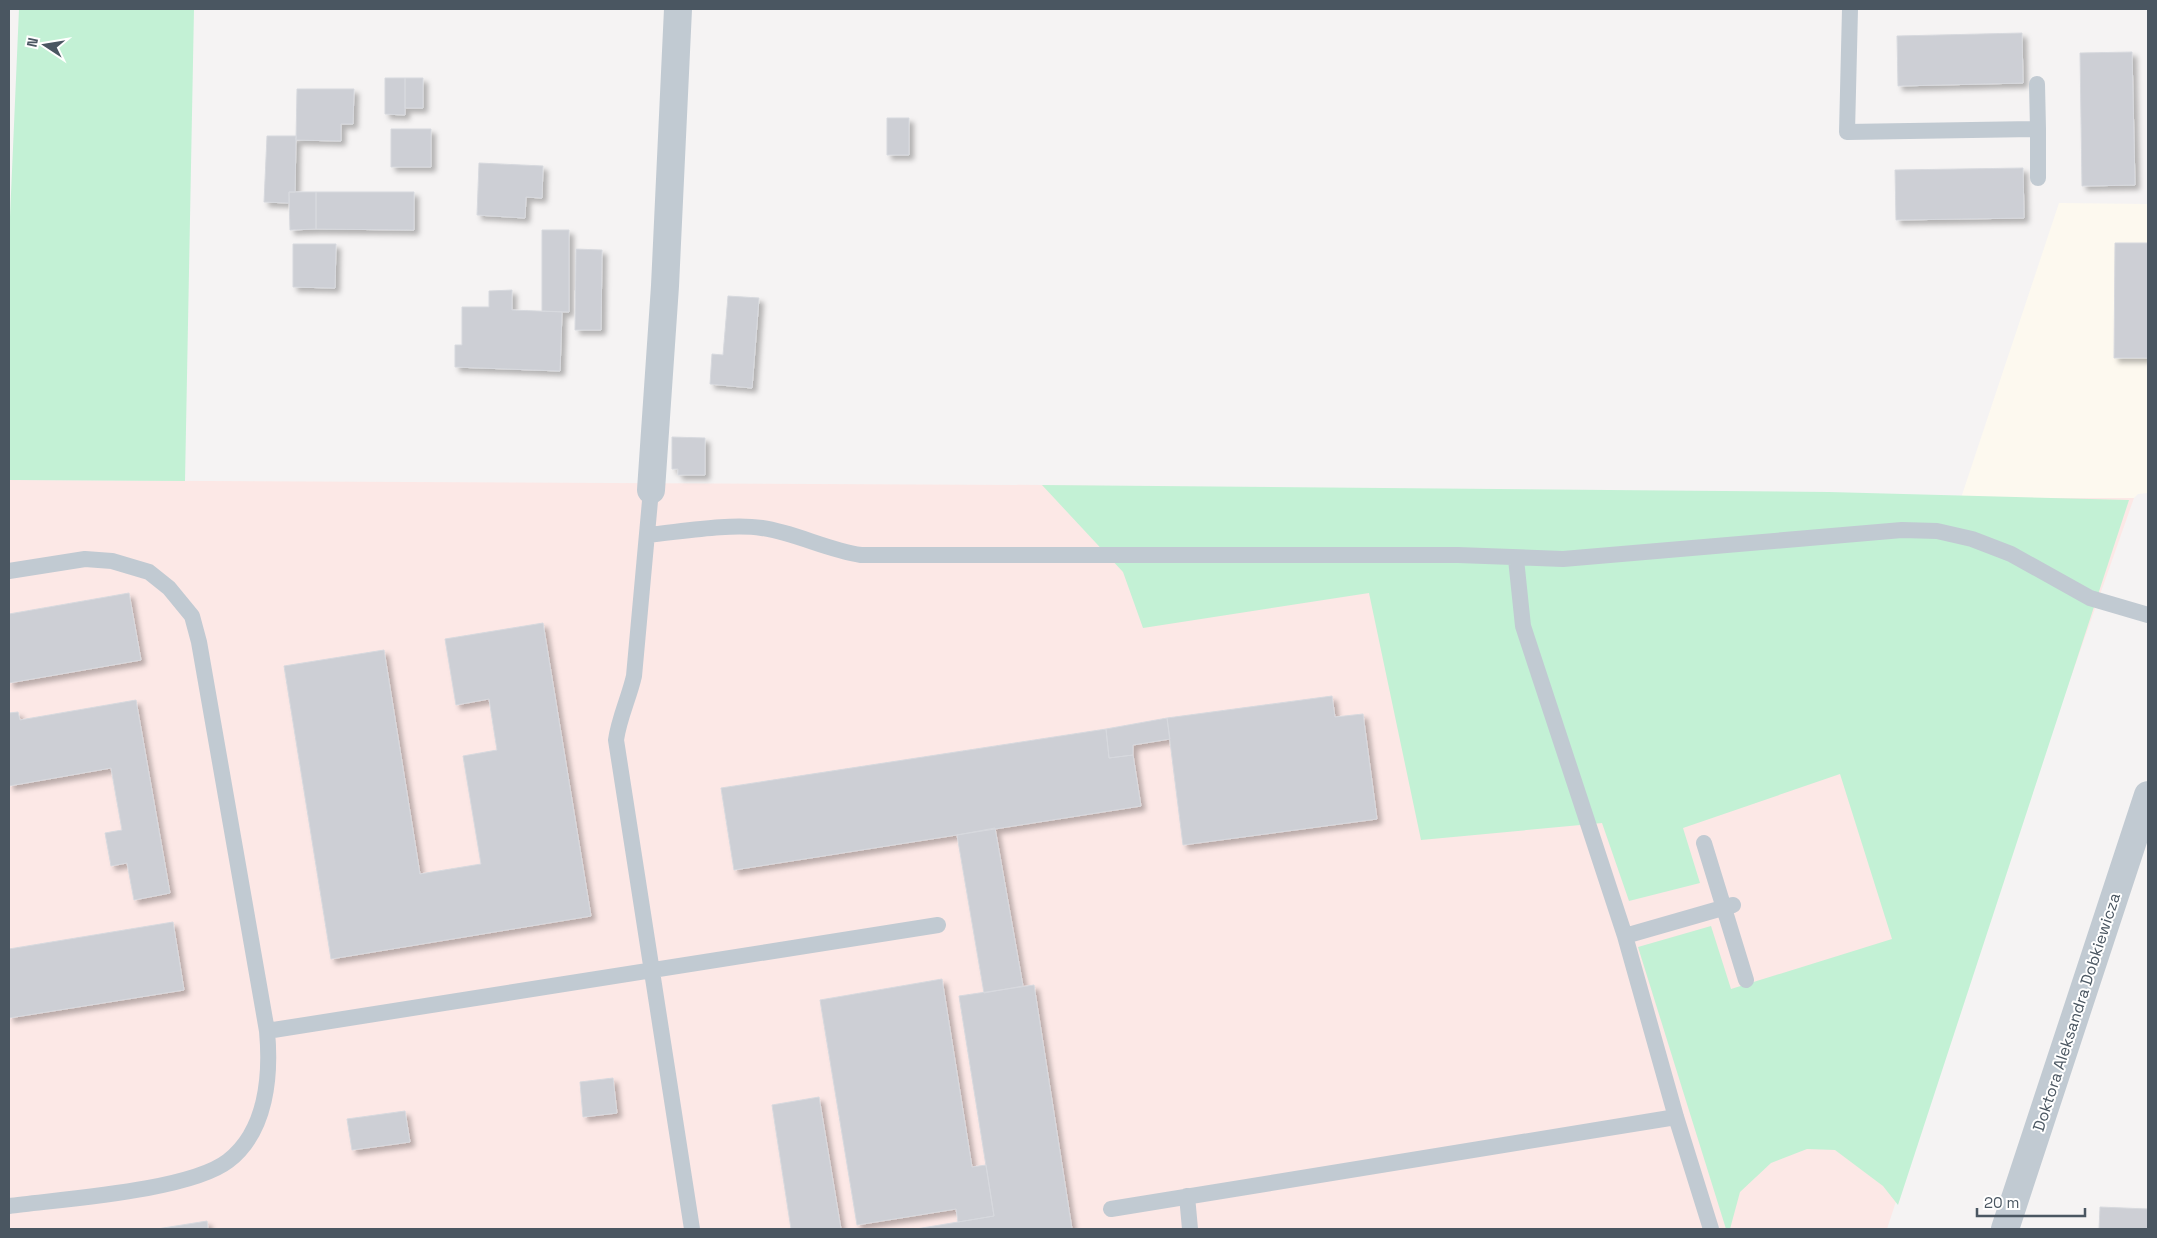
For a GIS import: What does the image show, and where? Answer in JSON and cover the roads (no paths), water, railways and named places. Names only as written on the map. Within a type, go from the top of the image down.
[{"type":"street","points":[[651,490],[664,286],[678,9]]},
{"type":"street","name":"Doktora Aleksandra Dobkiewicza","points":[[2005,1229],[2148,795]]},
{"type":"lane","points":[[1850,9],[1846,132],[2038,129]]},
{"type":"lane","points":[[2037,84],[2038,178]]},
{"type":"lane","points":[[651,490],[634,676],[629,698],[619,720],[616,740],[692,1229]]},
{"type":"lane","points":[[647,535],[760,527],[793,534],[844,552],[861,555],[1458,555],[1516,559],[1563,559],[1902,530],[1937,530],[2011,554],[2090,598],[2148,615]]},
{"type":"lane","points":[[9,571],[85,559],[132,566],[150,572],[169,588],[192,616],[199,642],[267,1031],[270,1059],[267,1088],[256,1126],[228,1162],[197,1176],[151,1187],[9,1206]]},
{"type":"lane","points":[[1516,559],[1523,626],[1625,936],[1676,1117],[1711,1229]]},
{"type":"lane","points":[[1704,843],[1728,906],[1746,980]]},
{"type":"lane","points":[[1625,936],[1728,906]]},
{"type":"lane","points":[[267,1031],[938,925]]},
{"type":"lane","points":[[1111,1209],[1676,1117]]},
{"type":"lane","points":[[1187,1196],[1190,1229]]}]
